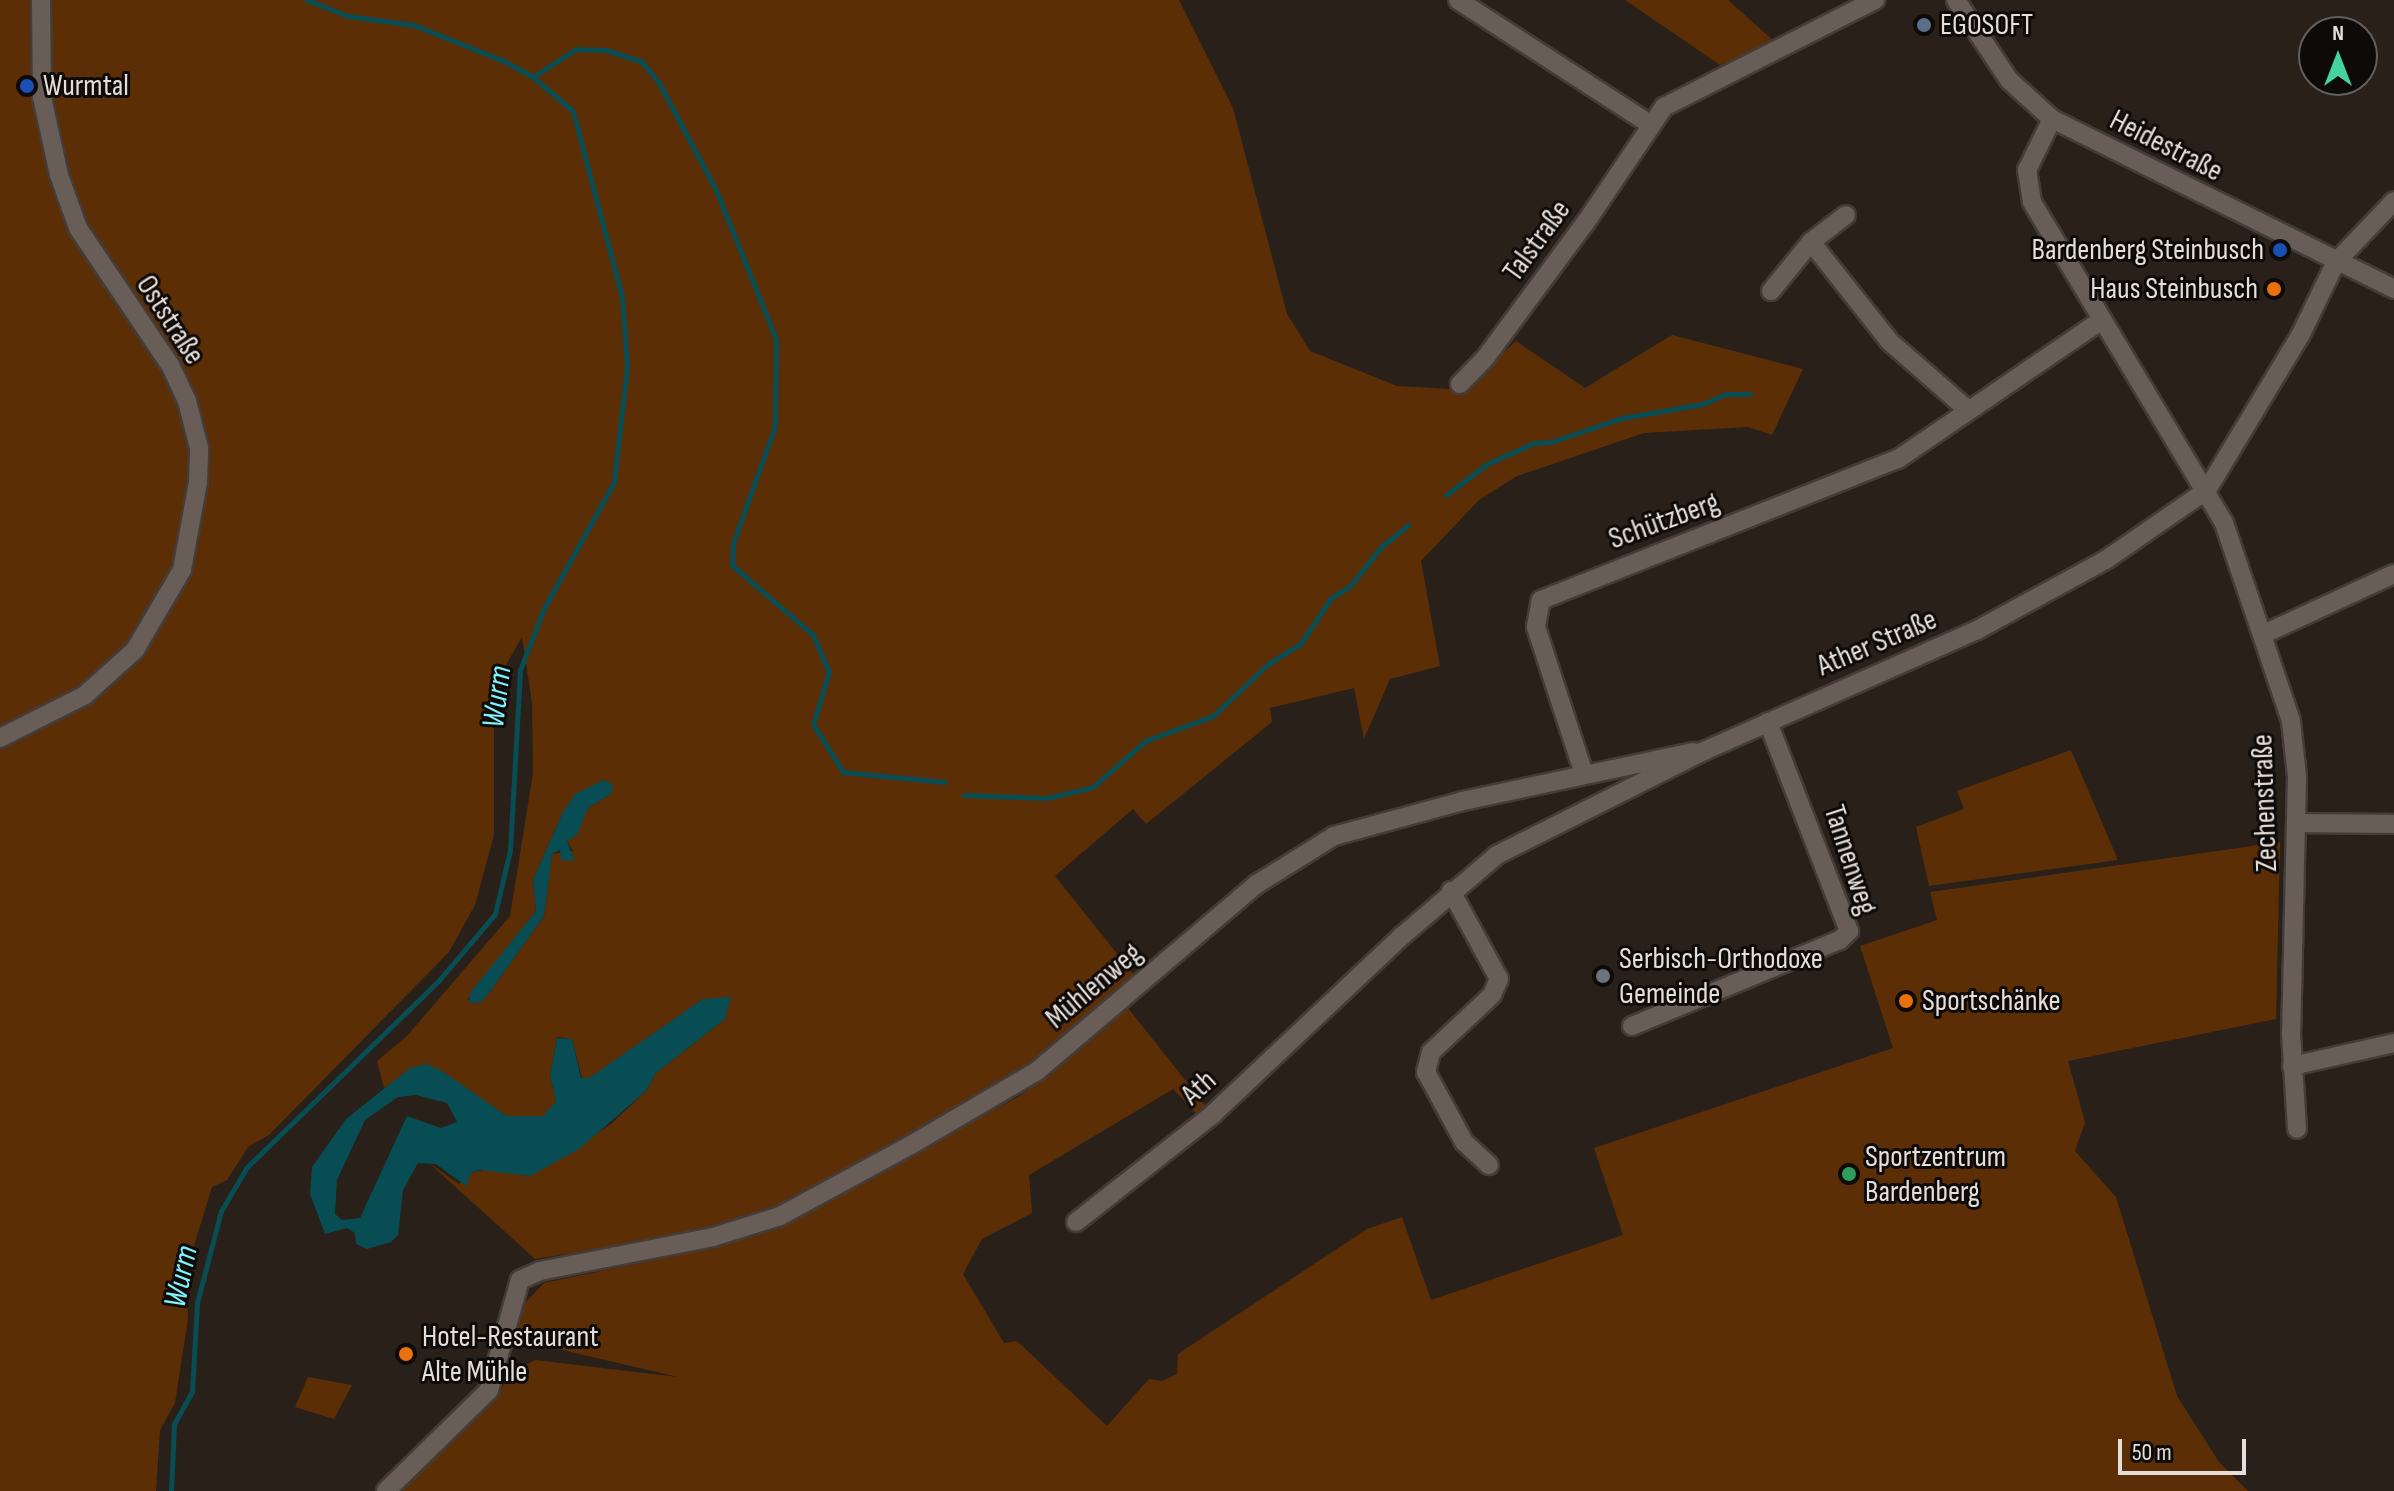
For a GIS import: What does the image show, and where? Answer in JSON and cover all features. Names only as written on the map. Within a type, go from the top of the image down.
[{"type":"street","name":"Oststraße","points":[[0,738],[85,695],[135,650],[182,570],[198,482],[199,448],[187,401],[170,365],[78,228],[59,175],[42,97],[41,0]]},
{"type":"street","points":[[1458,0],[1648,123],[1664,107],[1875,0]]},
{"type":"street","name":"Heidestraße","points":[[1956,0],[2009,80],[2052,119],[2394,289]]},
{"type":"street","name":"Zechenstraße","points":[[2052,119],[2027,170],[2032,202],[2184,461],[2207,490],[2264,634],[2291,721],[2297,823],[2292,1066],[2297,1129]]},
{"type":"street","name":"Talstraße","points":[[1460,384],[1486,357],[1586,222],[1648,123]]},
{"type":"street","name":"Ather Straße","points":[[1350,984],[1451,891],[1535,832],[1704,751],[1905,663],[2051,592],[2207,490],[2288,358],[2336,262],[2394,201]]},
{"type":"street","points":[[1771,291],[1811,242],[1846,215]]},
{"type":"street","points":[[1811,242],[1890,342],[1968,410]]},
{"type":"street","name":"Schützberg","points":[[1584,774],[1536,627],[1541,600],[1869,473],[2102,320]]},
{"type":"street","points":[[2264,634],[2394,574]]},
{"type":"street","name":"Tannenweg","points":[[1632,1026],[1840,940],[1849,931],[1768,722]]},
{"type":"street","name":"Mühlenweg","points":[[386,1491],[489,1390],[520,1280],[540,1271],[713,1237],[780,1216],[1037,1071],[1257,884],[1316,844],[1359,828],[1584,774],[1704,751]]},
{"type":"street","points":[[2297,823],[2394,824]]},
{"type":"street","points":[[1451,891],[1499,979],[1492,995],[1431,1052],[1426,1072],[1464,1142],[1489,1165]]},
{"type":"street","name":"Ath","points":[[1076,1222],[1213,1114],[1350,984]]},
{"type":"street","points":[[2292,1066],[2394,1043]]},
{"type":"shaded area","points":[[0,0],[1179,0],[1233,108],[1287,314],[1310,351],[1397,386],[1451,389],[1458,394],[1516,341],[1585,388],[1672,335],[1803,369],[1772,435],[1748,427],[1644,433],[1517,476],[1479,500],[1421,561],[1440,666],[1390,679],[1364,739],[1354,688],[1270,708],[1272,722],[1146,824],[1133,809],[1055,876],[1134,975],[1031,1067],[770,1210],[674,1237],[535,1259],[429,1163],[459,1184],[471,1173],[491,1168],[530,1176],[611,1124],[646,1091],[656,1073],[725,1019],[703,999],[589,1079],[582,1078],[572,1039],[557,1037],[550,1076],[556,1101],[544,1116],[507,1116],[427,1064],[384,1088],[377,1061],[407,1036],[510,916],[533,773],[532,703],[522,637],[507,663],[494,718],[494,835],[475,905],[449,952],[269,1135],[248,1147],[227,1180],[212,1187],[186,1272],[188,1319],[175,1403],[160,1430],[156,1491],[0,1491]],"holes":[[[604,780],[612,785],[611,794],[588,808],[567,841],[573,851],[552,854],[544,916],[489,993],[467,1000],[536,911],[533,880],[563,812]]]},
{"type":"shaded area","points":[[1625,0],[1728,0],[1775,42],[1720,65]]},
{"type":"shaded area","points":[[2071,750],[2118,860],[1929,886],[1916,827],[1964,809],[1957,791]]},
{"type":"shaded area","points":[[2280,842],[2276,1019],[2068,1061],[2085,1122],[2075,1151],[2116,1197],[2177,1396],[2219,1462],[2248,1491],[395,1491],[495,1399],[511,1373],[535,1360],[678,1377],[515,1339],[524,1304],[544,1283],[687,1253],[804,1213],[1021,1095],[1128,1008],[1205,1105],[1196,1113],[1173,1089],[1029,1175],[1032,1213],[982,1239],[963,1274],[1004,1343],[1017,1341],[1107,1426],[1149,1379],[1162,1381],[1177,1374],[1178,1354],[1367,1229],[1402,1217],[1431,1300],[1623,1235],[1594,1148],[1893,1048],[1860,946],[1937,920],[1930,892]]},
{"type":"shaded area","points":[[308,1377],[352,1385],[334,1419],[295,1407]]},
{"type":"water","points":[[604,780],[613,785],[611,794],[588,808],[577,835],[567,841],[575,861],[561,860],[560,850],[552,854],[544,916],[489,993],[481,1002],[469,1003],[470,993],[536,911],[533,880],[563,812],[575,794]]},
{"type":"water","points":[[731,997],[725,1019],[656,1073],[646,1091],[579,1149],[530,1176],[480,1170],[471,1173],[466,1186],[436,1164],[418,1163],[403,1190],[398,1235],[391,1242],[367,1249],[356,1244],[355,1233],[347,1228],[325,1234],[310,1194],[312,1167],[346,1119],[410,1068],[427,1064],[442,1071],[507,1116],[543,1116],[556,1101],[550,1076],[557,1038],[572,1039],[581,1078],[589,1078],[703,999]],"holes":[[[416,1095],[447,1103],[457,1122],[441,1128],[407,1116],[360,1218],[342,1220],[335,1214],[337,1180],[365,1120],[398,1097]]]},
{"type":"waterway","name":"Wurm","points":[[171,1491],[174,1424],[192,1391],[197,1303],[221,1211],[247,1167],[440,979],[495,914],[510,850],[520,670],[544,608],[614,482],[627,367],[622,297],[573,111],[533,77],[504,61],[414,25],[348,16],[307,0]]},
{"type":"waterway","points":[[533,77],[576,49],[606,50],[642,62],[659,83],[716,190],[776,339],[775,426],[733,543],[732,565],[813,635],[829,672],[813,724],[843,772],[945,782]]},
{"type":"waterway","points":[[1446,495],[1487,464],[1534,443],[1551,442],[1622,418],[1703,404],[1725,394],[1750,394]]},
{"type":"waterway","points":[[964,795],[1047,798],[1093,787],[1145,741],[1213,716],[1268,664],[1301,643],[1331,598],[1350,586],[1381,547],[1408,525]]},
{"type":"place","name":"EGOSOFT","points":[[1924,25]]},
{"type":"place","name":"Wurmtal","points":[[27,86]]},
{"type":"place","name":"Bardenberg Steinbusch","points":[[2280,250]]},
{"type":"place","name":"Haus Steinbusch","points":[[2274,289]]},
{"type":"place","name":"Serbisch-Orthodoxe Gemeinde","points":[[1603,976]]},
{"type":"place","name":"Sportschänke","points":[[1906,1001]]},
{"type":"place","name":"Sportzentrum Bardenberg","points":[[1849,1174]]},
{"type":"place","name":"Hotel-Restaurant Alte Mühle","points":[[406,1354]]}]
